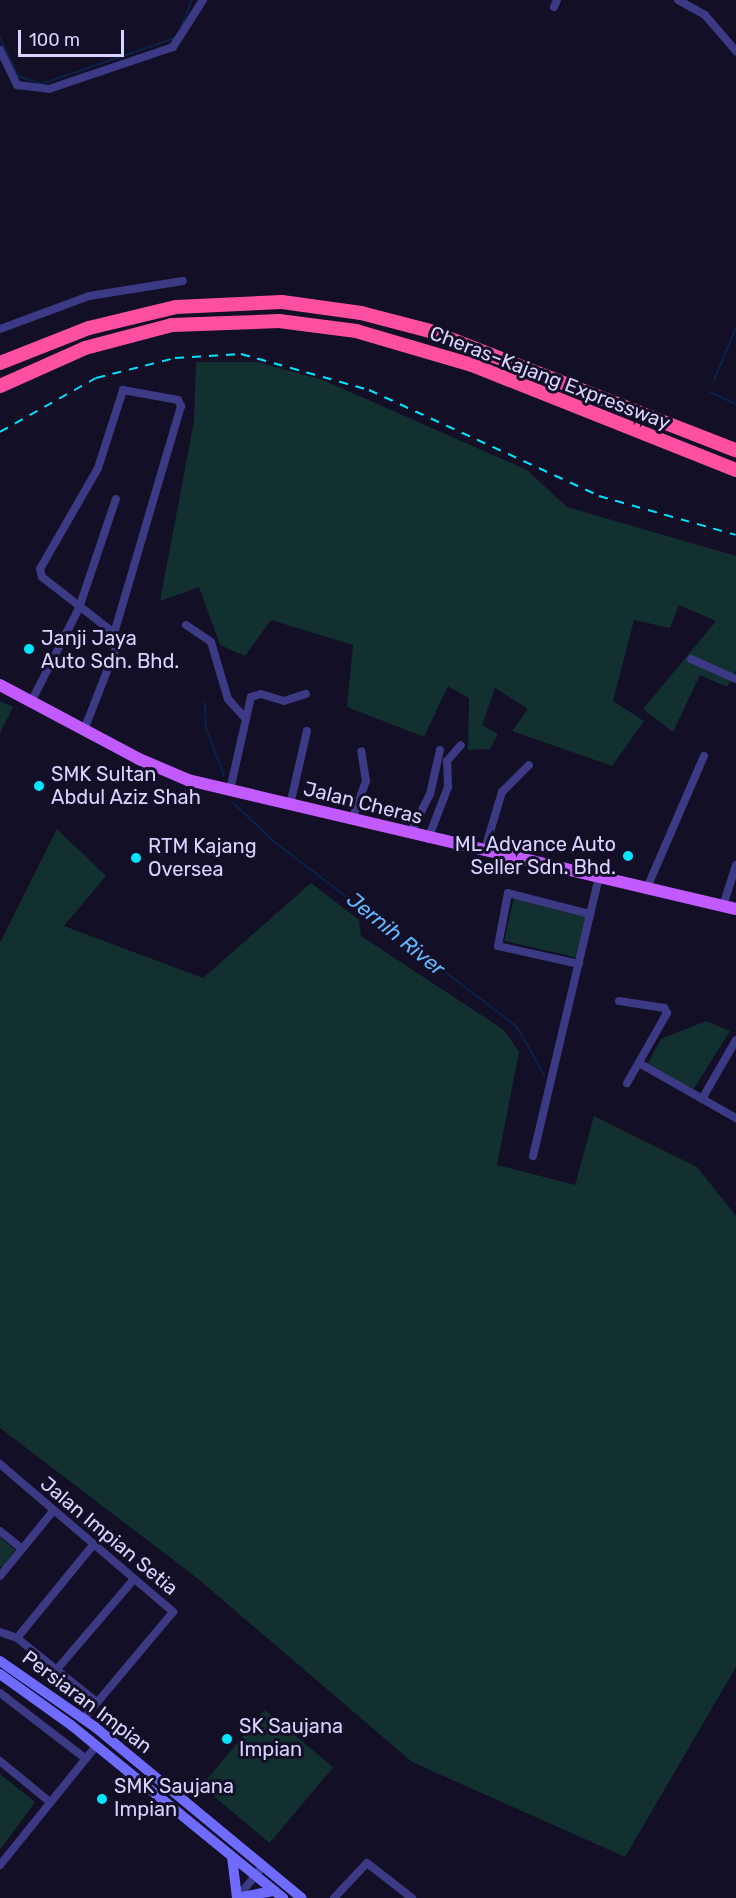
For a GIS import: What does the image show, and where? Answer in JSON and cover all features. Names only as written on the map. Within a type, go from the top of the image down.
[{"type":"highway","name":"Cheras–Kajang Expressway","points":[[0,363],[88,328],[176,307],[282,302],[361,313],[430,331],[736,450]]},
{"type":"highway","name":"Cheras–Kajang Expressway","points":[[0,386],[85,348],[172,326],[279,321],[356,331],[472,365],[736,470]]},
{"type":"main road","name":"Jalan Cheras","points":[[0,685],[167,772],[290,806],[598,880],[736,909]]},
{"type":"street","points":[[0,50],[17,85],[49,89],[173,47],[203,0]]},
{"type":"street","points":[[678,0],[705,15],[736,51]]},
{"type":"street","points":[[2,325],[89,296],[183,281]]},
{"type":"street","points":[[84,730],[117,647],[114,633],[181,405],[177,400],[123,390],[118,395],[98,468],[55,536],[40,569],[42,578],[114,633]]},
{"type":"street","points":[[31,702],[79,608],[116,498]]},
{"type":"street","points":[[186,625],[211,642],[228,699],[245,718]]},
{"type":"street","points":[[691,659],[736,679]]},
{"type":"street","points":[[230,790],[245,718],[255,693],[284,701],[306,694]]},
{"type":"street","points":[[290,806],[307,731]]},
{"type":"street","points":[[428,839],[448,787],[447,761],[461,745]]},
{"type":"street","points":[[411,834],[430,794],[440,750]]},
{"type":"street","points":[[352,820],[366,781],[361,751]]},
{"type":"street","points":[[646,890],[704,756]]},
{"type":"street","points":[[484,852],[502,792],[529,765]]},
{"type":"street","points":[[723,906],[736,865]]},
{"type":"street","points":[[533,1156],[598,880]]},
{"type":"street","points":[[579,964],[498,946],[508,893],[591,914]]},
{"type":"street","points":[[619,1001],[666,1010],[627,1083]]},
{"type":"street","points":[[702,1099],[735,1043]]},
{"type":"street","points":[[639,1063],[736,1118]]},
{"type":"street","name":"Jalan Impian Setia","points":[[0,1464],[173,1612],[84,1718]]},
{"type":"street","points":[[0,1576],[53,1511]]},
{"type":"street","points":[[0,1531],[22,1549]]},
{"type":"street","points":[[17,1638],[93,1545]]},
{"type":"street","points":[[58,1668],[134,1579]]},
{"type":"street","points":[[0,1632],[17,1638],[58,1668],[97,1702]]},
{"type":"street","name":"Persiaran Impian","points":[[0,1661],[41,1686],[84,1718],[302,1898]]},
{"type":"street","name":"Persiaran Impian","points":[[0,1674],[33,1696],[279,1894]]},
{"type":"street","points":[[33,1696],[41,1686]]},
{"type":"street","points":[[0,1693],[86,1759]]},
{"type":"street","points":[[0,1866],[96,1746]]},
{"type":"street","points":[[0,1761],[50,1802]]},
{"type":"street","points":[[232,1856],[237,1898]]},
{"type":"street","points":[[334,1898],[367,1863],[412,1898]]},
{"type":"street","points":[[237,1898],[263,1866]]},
{"type":"street","points":[[237,1898],[279,1894]]},
{"type":"green space","points":[[196,362],[257,362],[323,380],[527,470],[567,507],[736,556],[736,671],[727,687],[700,675],[673,732],[643,709],[716,621],[679,605],[670,628],[634,620],[613,701],[644,721],[612,766],[512,731],[528,709],[495,688],[482,725],[498,734],[490,749],[468,750],[469,698],[448,686],[424,737],[347,707],[353,645],[271,620],[245,656],[220,645],[199,587],[160,601],[194,421]]},
{"type":"green space","points":[[0,701],[13,707],[0,733]]},
{"type":"green space","points":[[57,829],[106,876],[64,926],[203,978],[311,883],[359,920],[361,936],[504,1030],[519,1052],[497,1165],[575,1185],[594,1116],[697,1167],[736,1216],[736,1667],[625,1857],[412,1762],[197,1578],[0,1428],[0,943]]},
{"type":"green space","points":[[514,898],[587,915],[577,958],[504,941]]},
{"type":"green space","points":[[706,1021],[730,1031],[693,1090],[648,1063],[661,1039]]},
{"type":"green space","points":[[0,1537],[15,1550],[3,1567],[0,1566]]},
{"type":"green space","points":[[265,1710],[333,1767],[270,1843],[201,1786]]},
{"type":"green space","points":[[0,1774],[35,1802],[0,1850]]},
{"type":"waterway","points":[[181,28],[192,0]]},
{"type":"waterway","points":[[0,38],[18,76],[41,84],[175,38]]},
{"type":"waterway","points":[[714,380],[736,328]]},
{"type":"waterway","points":[[710,392],[736,404]]},
{"type":"waterway","points":[[205,703],[206,728],[224,776]]},
{"type":"waterway","name":"Jernih River","points":[[233,803],[277,844],[517,1027],[545,1076]]},
{"type":"railway","points":[[0,432],[96,378],[175,358],[241,354],[369,390],[599,496],[736,535]]},
{"type":"place","name":"Janji Jaya Auto Sdn. Bhd.","points":[[29,649]]},
{"type":"place","name":"SMK Sultan Abdul Aziz Shah","points":[[39,786]]},
{"type":"place","name":"ML Advance Auto Seller Sdn. Bhd.","points":[[628,856]]},
{"type":"place","name":"RTM Kajang Oversea","points":[[136,858]]},
{"type":"place","name":"SK Saujana Impian","points":[[227,1739]]},
{"type":"place","name":"SMK Saujana Impian","points":[[102,1799]]}]
